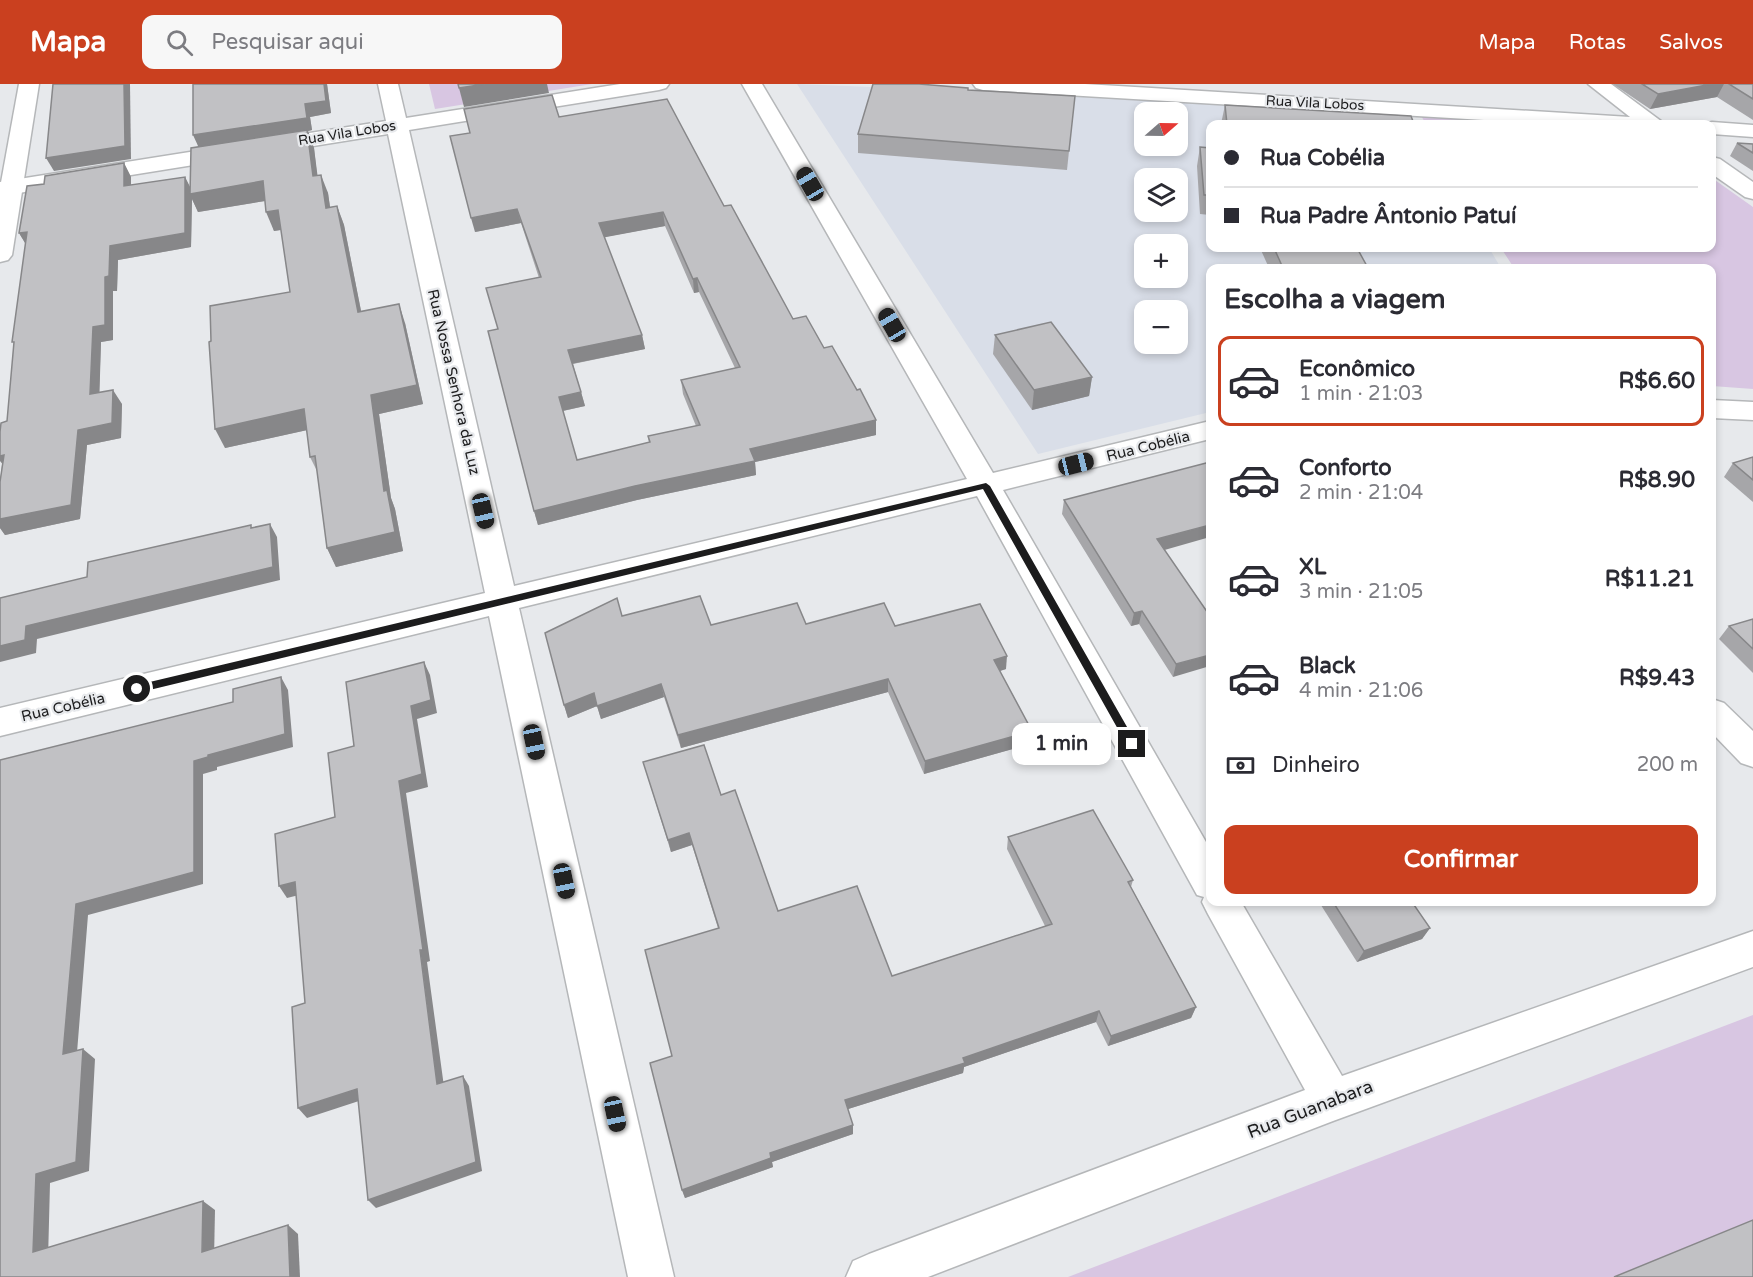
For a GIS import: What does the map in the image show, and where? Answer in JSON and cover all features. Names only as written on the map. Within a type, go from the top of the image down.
[{"type":"street","points":[[0,255],[6,188],[29,84]]},
{"type":"street","name":"Rua Nossa Senhora da Luz","points":[[388,84],[651,1277]]},
{"type":"street","name":"Rua Vila Lobos","points":[[6,188],[659,84]]},
{"type":"street","points":[[752,84],[986,486],[1206,876]]},
{"type":"street","name":"Rua Vila Lobos","points":[[983,84],[1166,89],[1592,120]]},
{"type":"street","points":[[1598,84],[1648,120]]},
{"type":"street","points":[[1716,128],[1753,131]]},
{"type":"street","points":[[1716,167],[1753,192]]},
{"type":"street","points":[[1716,409],[1753,411]]},
{"type":"street","name":"Rua Cobélia","points":[[0,722],[986,486],[1206,431]]},
{"type":"street","points":[[1716,716],[1753,753]]},
{"type":"street","points":[[1223,906],[1334,1100]]},
{"type":"street","name":"Rua Guanabara","points":[[869,1277],[1334,1100],[1753,948]]},
{"type":"shaded area","points":[[429,84],[592,84],[435,109]]},
{"type":"shaded area","points":[[797,84],[1407,109],[1414,120],[1206,120],[1206,252],[1491,252],[1499,264],[1206,264],[1206,413],[1038,454]]},
{"type":"shaded area","points":[[1420,114],[1488,120],[1424,120]]},
{"type":"shaded area","points":[[1716,181],[1753,207],[1753,389],[1716,386],[1716,264],[1511,264],[1504,252],[1716,252]]},
{"type":"shaded area","points":[[1753,1015],[1753,1277],[1068,1277]]},
{"type":"building","points":[[53,84],[124,84],[125,146],[46,158]]},
{"type":"building","points":[[193,84],[324,84],[326,101],[305,104],[307,118],[193,135]]},
{"type":"building","points":[[458,84],[485,84],[459,88]]},
{"type":"building","points":[[873,84],[919,84],[968,88],[968,90],[1075,96],[1069,151],[858,134]]},
{"type":"building","points":[[1642,84],[1712,84],[1658,94]]},
{"type":"building","points":[[1729,84],[1753,84],[1753,99]]},
{"type":"building","points":[[552,95],[559,117],[667,99],[724,206],[731,205],[793,319],[806,316],[824,348],[832,346],[857,390],[860,389],[876,420],[750,449],[755,461],[635,486],[534,511],[488,331],[498,329],[486,288],[541,277],[517,209],[471,218],[450,136],[470,133],[464,109]],"holes":[[[663,212],[693,279],[697,278],[740,367],[681,380],[700,425],[648,436],[650,442],[577,460],[559,397],[581,392],[568,350],[642,335],[599,223]]]},
{"type":"building","points":[[1225,105],[1411,116],[1412,120],[1227,120]]},
{"type":"building","points":[[307,130],[313,176],[321,175],[326,208],[337,206],[358,312],[399,304],[417,385],[371,395],[384,491],[387,490],[395,532],[327,548],[315,456],[310,457],[304,409],[215,429],[209,342],[211,341],[210,306],[290,292],[278,210],[266,212],[263,181],[190,194],[191,148]]},
{"type":"building","points":[[1737,143],[1753,144],[1753,153]]},
{"type":"building","points":[[1200,147],[1206,148],[1206,195],[1204,195]]},
{"type":"building","points":[[124,163],[124,186],[185,177],[185,233],[110,246],[109,276],[105,277],[105,325],[93,327],[90,394],[113,390],[112,423],[78,430],[71,505],[0,519],[0,482],[4,455],[0,456],[0,432],[1,423],[7,421],[14,342],[12,342],[27,232],[19,233],[27,186],[44,184],[45,176]]},
{"type":"building","points":[[1276,252],[1359,252],[1366,264],[1281,264]]},
{"type":"building","points":[[1051,322],[1092,377],[1034,390],[995,335]]},
{"type":"building","points":[[1753,457],[1753,480],[1733,463]]},
{"type":"building","points":[[1206,463],[1206,526],[1157,539],[1206,610],[1206,656],[1176,664],[1142,611],[1134,613],[1064,500]]},
{"type":"building","points":[[270,524],[273,567],[26,626],[25,640],[0,646],[0,598],[87,577],[88,562],[251,525],[251,528]]},
{"type":"building","points":[[700,596],[711,625],[797,603],[806,624],[884,603],[895,626],[980,604],[1007,656],[994,660],[1032,731],[925,761],[888,679],[678,735],[661,684],[597,706],[594,693],[564,705],[545,633],[617,598],[622,616]]},
{"type":"building","points":[[1753,619],[1753,649],[1729,626]]},
{"type":"building","points":[[424,662],[431,700],[411,706],[422,774],[399,781],[423,950],[420,950],[437,1084],[463,1076],[476,1162],[368,1200],[357,1089],[298,1108],[292,1007],[305,1003],[295,882],[279,886],[275,834],[335,817],[328,753],[354,746],[346,682]]},
{"type":"building","points":[[281,677],[285,734],[194,761],[194,872],[76,904],[63,1054],[83,1049],[76,1162],[36,1174],[33,1252],[203,1201],[202,1252],[288,1225],[290,1277],[0,1277],[0,760],[233,702],[233,689]]},
{"type":"building","points":[[704,745],[721,795],[735,790],[778,911],[857,886],[892,976],[1052,924],[1008,837],[1093,810],[1133,880],[1128,882],[1196,1007],[1111,1036],[1099,1011],[963,1058],[965,1063],[845,1100],[853,1125],[770,1153],[771,1158],[682,1190],[650,1063],[672,1056],[645,950],[719,928],[689,833],[668,840],[643,762]]},
{"type":"building","points":[[1336,906],[1415,906],[1430,928],[1364,951]]},
{"type":"building","points":[[1753,1220],[1753,1277],[1614,1277]]},
{"type":"route","points":[[137,689],[986,486],[1132,744]]}]
